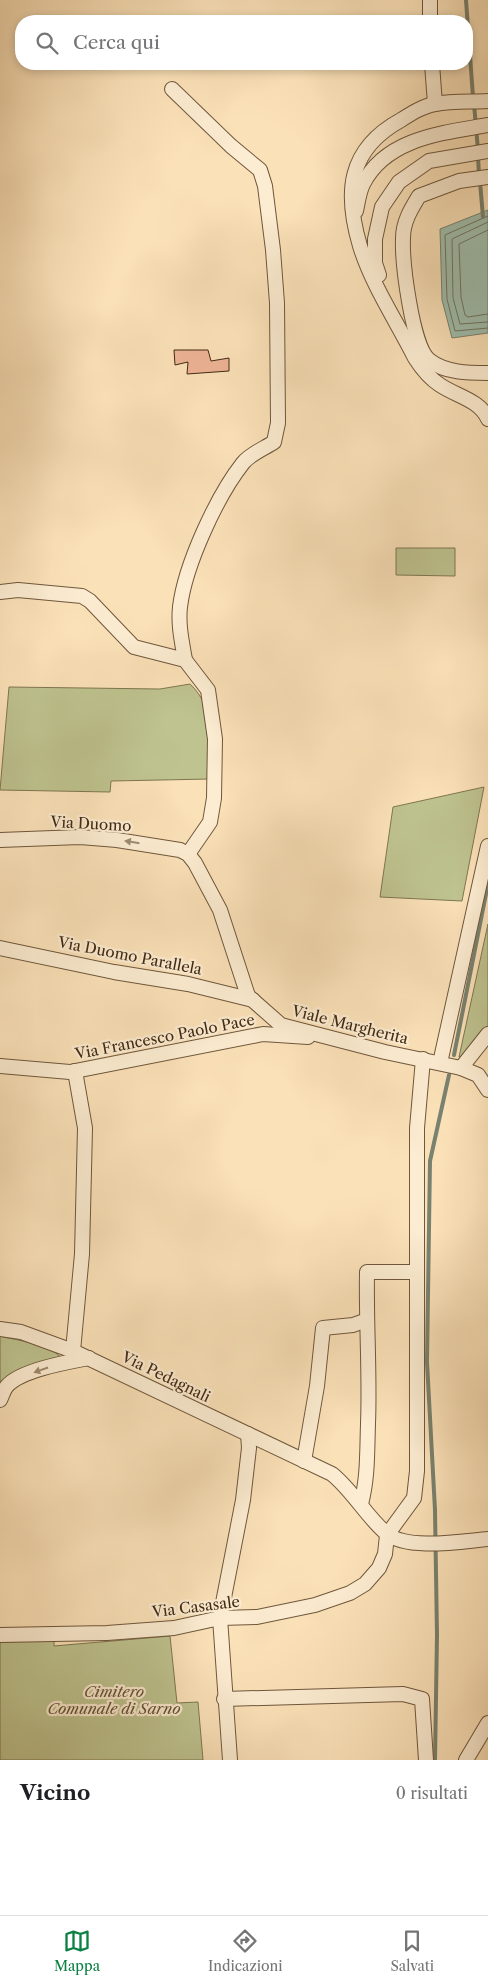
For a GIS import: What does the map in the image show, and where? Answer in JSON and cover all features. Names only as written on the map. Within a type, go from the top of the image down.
[{"type":"street","points":[[430,0],[430,15]]},
{"type":"street","points":[[432,70],[435,104]]},
{"type":"street","points":[[172,89],[231,146],[260,170],[273,250],[277,303],[278,423],[274,442],[243,462],[205,530],[184,584],[180,608],[180,630],[185,660],[208,690],[215,739],[214,798],[210,822],[184,852]]},
{"type":"street","points":[[478,102],[435,104],[413,113],[374,138],[353,172],[350,190],[360,246],[372,278],[418,354],[441,367],[463,373],[488,373]]},
{"type":"street","points":[[354,218],[362,185],[372,170],[389,156],[413,140],[429,135],[480,127]]},
{"type":"street","points":[[389,306],[375,263],[375,239],[382,207],[399,182],[430,161],[481,152]]},
{"type":"street","points":[[482,178],[458,181],[419,196],[407,217],[402,238],[412,318],[418,354],[423,370],[438,384],[481,407],[488,419]]},
{"type":"street","points":[[0,592],[18,590],[82,596],[90,601],[134,647],[185,660]]},
{"type":"street","name":"Via Duomo","points":[[0,840],[80,837],[117,840],[184,852]]},
{"type":"street","points":[[440,1063],[488,846]]},
{"type":"street","name":"Viale Margherita","points":[[184,852],[220,910],[248,996],[282,1025],[385,1052],[461,1068],[483,1077],[488,1090]]},
{"type":"street","name":"Via Duomo Parallela","points":[[0,948],[114,972],[188,984],[253,1000]]},
{"type":"street","name":"Via Francesco Paolo Pace","points":[[0,1066],[76,1071],[263,1034],[336,1039]]},
{"type":"street","points":[[461,1068],[488,1034]]},
{"type":"street","points":[[423,1059],[417,1128],[417,1471],[414,1498],[387,1534],[403,1540],[430,1543],[488,1539]]},
{"type":"street","points":[[73,1351],[82,1254],[85,1128],[76,1071]]},
{"type":"street","points":[[361,1504],[367,1479],[370,1397],[367,1272],[417,1272]]},
{"type":"street","points":[[304,1461],[317,1386],[323,1328],[367,1320]]},
{"type":"street","name":"Via Pedagnali","points":[[0,1329],[21,1332],[73,1351],[332,1474],[344,1484],[387,1534]]},
{"type":"street","points":[[0,1400],[7,1386],[21,1377],[89,1358]]},
{"type":"street","points":[[230,1760],[224,1700],[220,1618],[243,1500],[249,1448],[248,1434]]},
{"type":"street","name":"Via Casasale","points":[[0,1635],[116,1633],[174,1628],[220,1618],[257,1617],[315,1606],[350,1593],[365,1584],[379,1568],[385,1554],[387,1534]]},
{"type":"street","points":[[224,1700],[403,1694],[422,1699],[425,1715],[426,1760]]},
{"type":"street","points":[[466,1760],[488,1723]]},
{"type":"green space","points":[[396,548],[455,548],[455,576],[396,575]]},
{"type":"green space","points":[[190,684],[199,694],[208,716],[211,741],[210,779],[111,781],[110,792],[0,790],[9,687],[160,689]]},
{"type":"green space","points":[[484,787],[462,901],[380,897],[393,807]]},
{"type":"green space","points":[[488,924],[488,1027],[465,1056],[459,1057]]},
{"type":"green space","points":[[0,1336],[41,1346],[62,1358],[0,1390]]},
{"type":"green space","name":"Cimitero Comunale di Sarno","points":[[170,1636],[177,1703],[198,1702],[203,1760],[0,1760],[0,1640],[54,1638],[54,1646]]},
{"type":"water","points":[[488,210],[488,333],[452,338],[442,300],[440,229]]},
{"type":"building","points":[[174,350],[208,350],[211,361],[229,358],[229,371],[187,374],[188,362],[175,365]]},
{"type":"waterway","points":[[466,0],[467,15]]},
{"type":"waterway","points":[[471,70],[473,97]]},
{"type":"waterway","points":[[474,104],[478,150]]},
{"type":"waterway","points":[[478,157],[479,175]]},
{"type":"waterway","points":[[480,182],[483,217]]},
{"type":"waterway","points":[[454,1055],[488,884]]},
{"type":"waterway","points":[[435,1760],[437,1635],[435,1510],[427,1362],[430,1161],[449,1075]]}]
